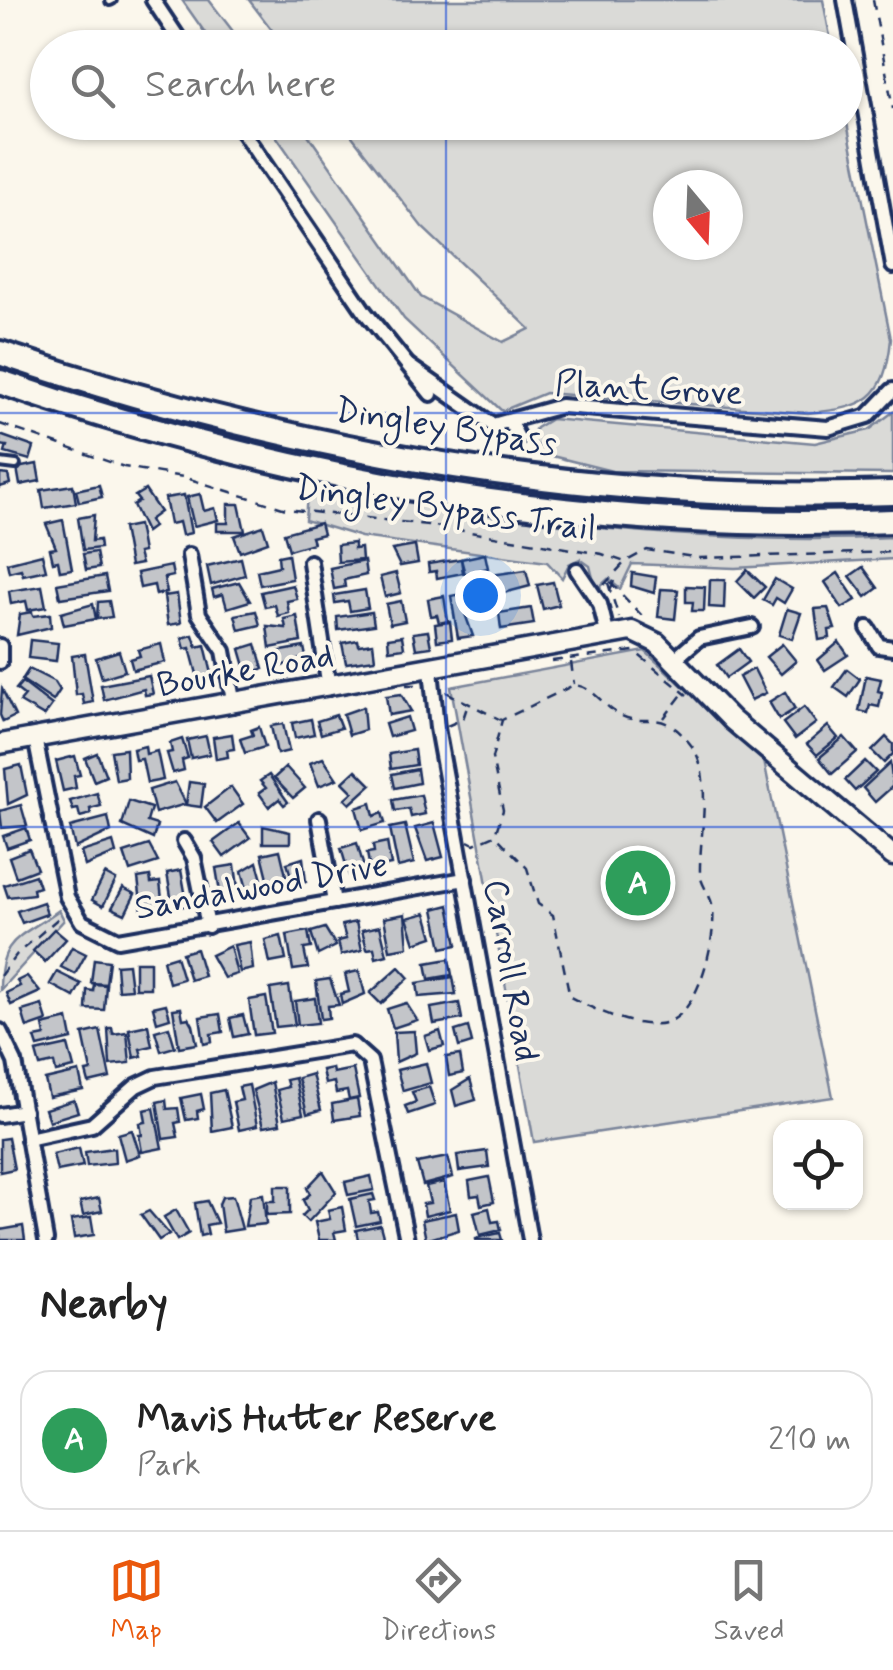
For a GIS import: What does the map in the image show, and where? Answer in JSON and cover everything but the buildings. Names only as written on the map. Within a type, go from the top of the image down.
[{"type":"highway","name":"Dingley Bypass","points":[[0,353],[226,421],[424,462],[637,487],[796,494],[893,492]]},
{"type":"highway","name":"Dingley Bypass","points":[[0,382],[126,422],[274,461],[469,498],[705,520],[893,521]]},
{"type":"main road","name":"Bourke Road","points":[[0,744],[329,688],[432,675],[612,632],[643,632]]},
{"type":"main road","points":[[643,632],[671,664],[732,720],[893,856]]},
{"type":"street","points":[[153,0],[173,30]]},
{"type":"street","points":[[845,0],[850,30]]},
{"type":"street","points":[[863,100],[893,266]]},
{"type":"street","name":"Plant Grove","points":[[248,140],[366,312],[431,394]]},
{"type":"street","name":"Plant Grove","points":[[409,366],[486,422],[510,422],[561,406],[828,428],[868,416],[893,390]]},
{"type":"street","points":[[510,422],[518,438]]},
{"type":"street","points":[[189,554],[199,614],[224,651],[234,705]]},
{"type":"street","points":[[310,559],[329,688]]},
{"type":"street","points":[[577,570],[600,604],[612,632]]},
{"type":"street","points":[[671,664],[700,638],[752,628]]},
{"type":"street","points":[[868,628],[878,645],[893,648]]},
{"type":"street","points":[[0,646],[0,662]]},
{"type":"street","name":"Carroll Road","points":[[432,675],[434,711],[530,1240]]},
{"type":"street","name":"Sandalwood Drive","points":[[36,738],[68,897],[82,922],[118,940],[465,879]]},
{"type":"street","points":[[318,819],[334,902]]},
{"type":"street","points":[[184,841],[194,858],[208,926]]},
{"type":"street","points":[[0,1030],[15,1062],[46,1240]]},
{"type":"street","points":[[28,1139],[92,1125],[136,1086],[155,1077],[352,1045],[370,1061],[407,1240]]},
{"type":"street","points":[[0,1115],[24,1111]]},
{"type":"lane","points":[[0,463],[16,465]]},
{"type":"path","points":[[873,0],[893,109]]},
{"type":"path","name":"Dingley Bypass Trail","points":[[0,424],[124,466],[183,477],[270,506],[428,526],[602,554],[625,562],[654,549],[700,558],[893,552]]},
{"type":"path","points":[[612,632],[611,582],[625,562]]},
{"type":"path","points":[[611,582],[643,632]]},
{"type":"path","points":[[552,660],[634,651],[694,701]]},
{"type":"path","points":[[570,659],[574,685]]},
{"type":"path","points":[[432,675],[447,694],[502,720],[574,685],[590,689],[625,717],[664,719],[690,743],[704,772],[700,879],[713,906],[707,969],[680,1013],[666,1023],[640,1023],[570,997],[553,915],[538,904],[526,868],[495,835]]},
{"type":"path","points":[[664,719],[684,692]]},
{"type":"path","points":[[438,728],[460,722],[468,713],[467,705]]},
{"type":"path","points":[[457,838],[474,844],[495,835],[503,810],[492,758],[502,720]]},
{"type":"path","points":[[0,976],[17,954],[63,914]]},
{"type":"shaded area","points":[[182,0],[209,0],[232,30],[203,30]]},
{"type":"shaded area","points":[[249,0],[823,0],[829,30],[272,30]]},
{"type":"shaded area","points":[[279,140],[312,140],[421,297],[503,342],[530,329],[422,227],[355,140],[850,140],[891,339],[888,359],[884,376],[869,397],[845,408],[808,413],[545,393],[502,411],[404,319]]},
{"type":"shaded area","points":[[893,412],[893,474],[612,471],[552,456],[529,439],[536,428],[551,419],[815,443],[869,430]]},
{"type":"shaded area","points":[[307,495],[363,501],[388,499],[639,532],[766,538],[893,537],[893,559],[735,568],[632,564],[620,589],[608,579],[596,590],[590,566],[580,559],[569,564],[562,578],[547,562],[361,537],[305,520]]},
{"type":"shaded area","points":[[645,651],[764,761],[833,1097],[534,1142],[451,687]]},
{"type":"shaded area","points":[[59,910],[64,920],[0,990],[8,949]]},
{"type":"place","name":"Mavis Hutter Reserve","points":[[638,883]]}]
